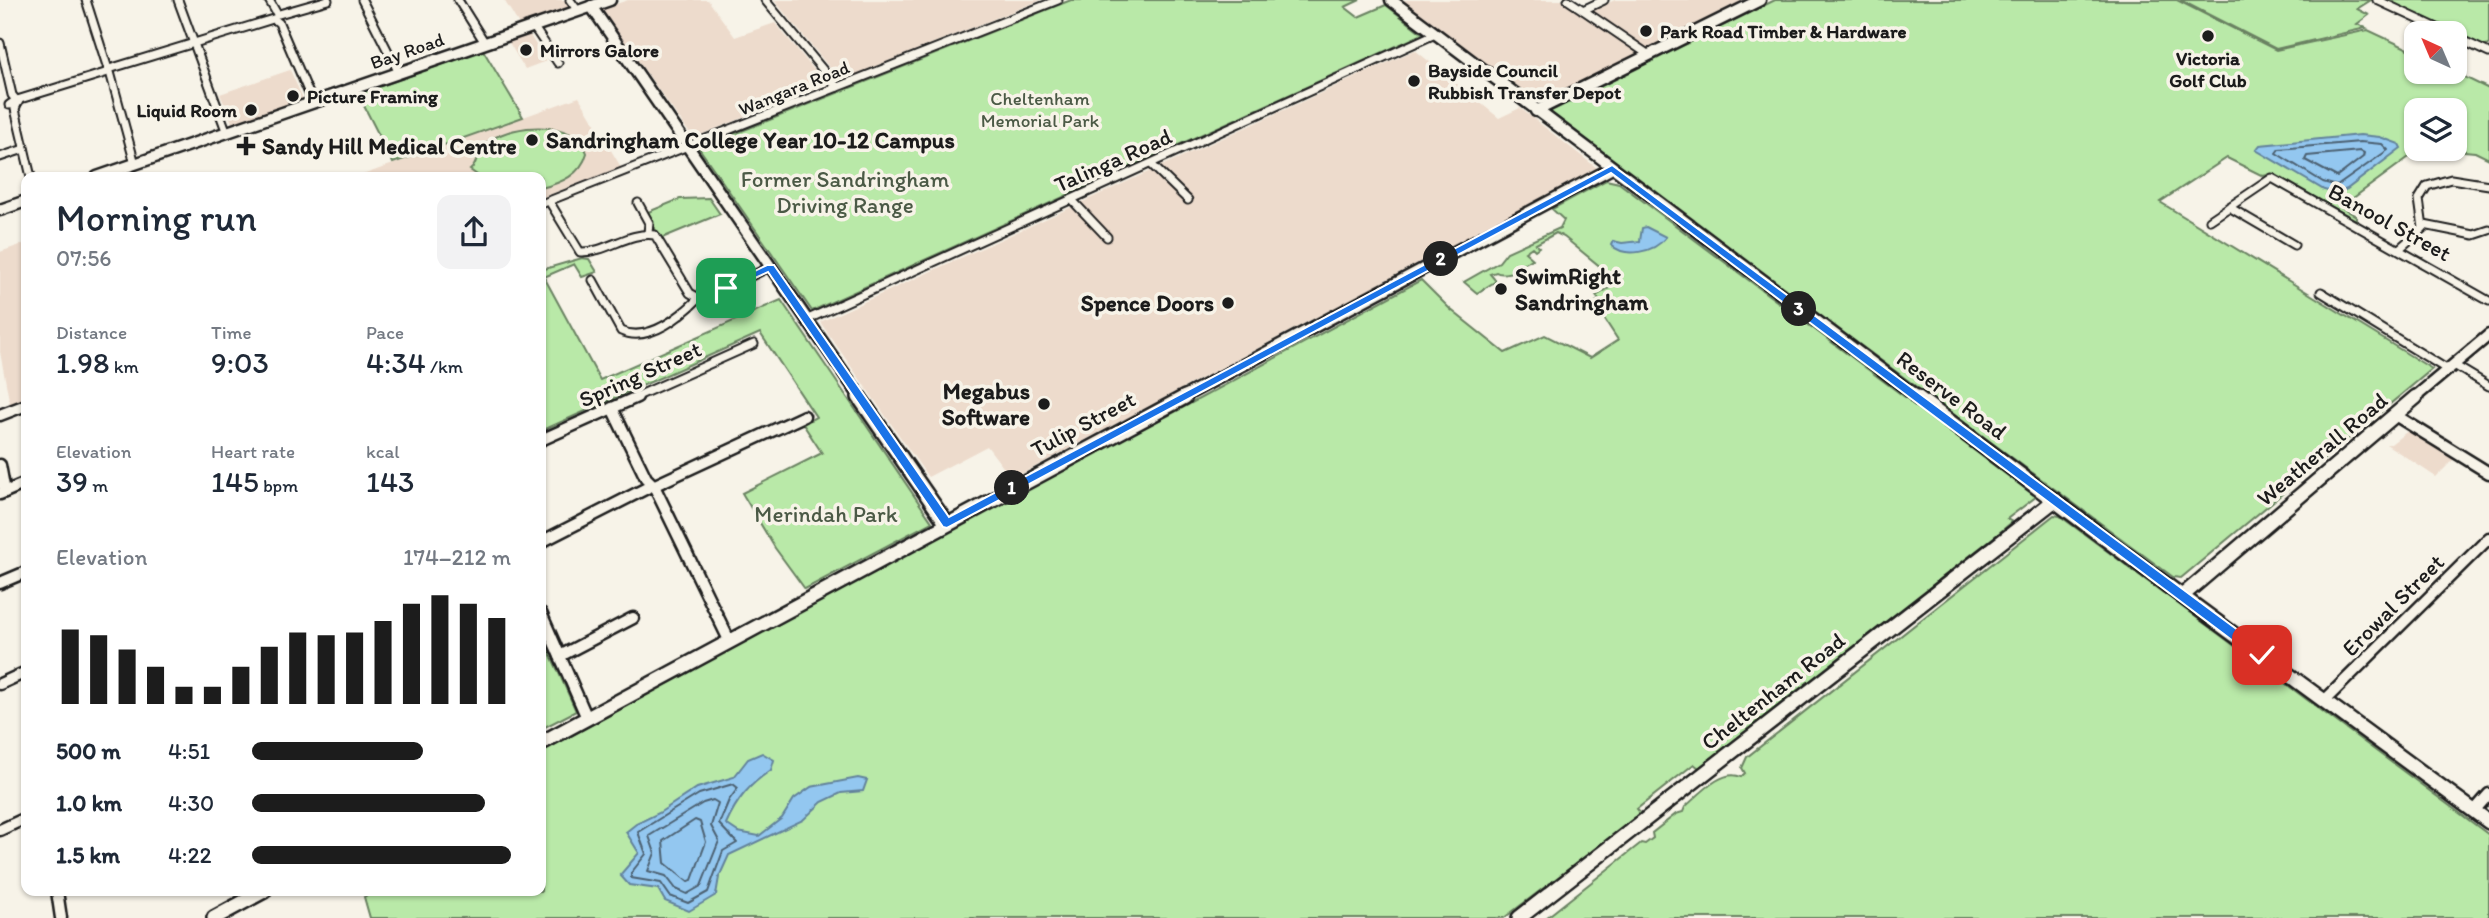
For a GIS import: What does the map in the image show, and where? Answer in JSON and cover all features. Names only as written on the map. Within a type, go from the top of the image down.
[{"type":"street","points":[[86,0],[135,164]]},
{"type":"street","points":[[178,0],[227,133]]},
{"type":"street","points":[[269,0],[313,103]]},
{"type":"street","points":[[0,108],[328,0]]},
{"type":"street","points":[[362,0],[399,73]]},
{"type":"street","points":[[458,0],[485,43]]},
{"type":"street","points":[[570,0],[578,11]]},
{"type":"street","name":"Bay Road","points":[[112,172],[610,0]]},
{"type":"street","points":[[765,0],[837,88]]},
{"type":"street","name":"Wangara Road","points":[[546,202],[1058,0]]},
{"type":"street","name":"Reserve Road","points":[[1391,0],[2182,596],[2489,822]]},
{"type":"street","points":[[1568,0],[1649,55]]},
{"type":"street","points":[[1583,10],[1604,0]]},
{"type":"street","points":[[1536,111],[1760,0]]},
{"type":"street","points":[[2377,0],[2422,21]]},
{"type":"street","points":[[591,6],[947,524]]},
{"type":"street","points":[[533,26],[558,63]]},
{"type":"street","name":"Talinga Road","points":[[806,320],[1435,34]]},
{"type":"street","points":[[0,43],[30,172]]},
{"type":"street","points":[[2468,43],[2489,52]]},
{"type":"street","points":[[0,157],[24,149]]},
{"type":"street","points":[[1151,164],[1188,200]]},
{"type":"street","name":"Tulip Street","points":[[546,740],[1612,169]]},
{"type":"street","name":"Banool Street","points":[[2230,207],[2272,178],[2489,300]]},
{"type":"street","points":[[2399,249],[2419,233],[2424,225],[2419,199],[2421,192],[2430,184],[2458,179],[2489,185]]},
{"type":"street","points":[[1072,200],[1107,237]]},
{"type":"street","points":[[0,210],[21,203]]},
{"type":"street","points":[[546,203],[580,252],[597,252],[648,233],[658,237],[666,256],[690,293],[699,298]]},
{"type":"street","points":[[638,203],[649,223],[648,233]]},
{"type":"street","points":[[2210,220],[2230,207],[2294,245]]},
{"type":"street","points":[[2424,225],[2474,235],[2489,230]]},
{"type":"street","points":[[593,280],[621,331],[628,335],[642,333],[677,318],[699,298],[707,297],[770,267]]},
{"type":"street","points":[[2321,292],[2451,368],[2489,386]]},
{"type":"street","name":"Weatherall Road","points":[[2182,596],[2489,335]]},
{"type":"street","name":"Spring Street","points":[[546,438],[754,344]]},
{"type":"street","points":[[0,415],[21,407]]},
{"type":"street","points":[[610,409],[733,640]]},
{"type":"street","points":[[2395,415],[2489,473]]},
{"type":"street","points":[[546,540],[804,416]]},
{"type":"street","points":[[0,464],[2,493],[21,485]]},
{"type":"street","name":"Cheltenham Road","points":[[1520,918],[2054,500]]},
{"type":"street","name":"Erowal Street","points":[[2324,701],[2489,538]]},
{"type":"street","points":[[0,583],[21,574]]},
{"type":"street","points":[[560,656],[633,618]]},
{"type":"street","points":[[546,624],[587,718]]},
{"type":"street","points":[[0,684],[21,674]]},
{"type":"street","points":[[2473,811],[2489,793]]},
{"type":"street","points":[[0,830],[21,820]]},
{"type":"street","points":[[58,896],[61,918]]},
{"type":"street","points":[[214,918],[255,896]]},
{"type":"shaded area","points":[[504,0],[566,0],[572,8],[520,26]]},
{"type":"shaded area","points":[[628,0],[708,0],[735,37],[775,23],[826,84],[693,138],[601,9]]},
{"type":"shaded area","points":[[774,0],[1041,0],[844,79],[838,78]]},
{"type":"shaded area","points":[[1401,0],[1564,0],[1582,15],[1615,0],[1747,0],[1536,103]]},
{"type":"shaded area","points":[[529,34],[546,61],[525,69],[508,41]]},
{"type":"shaded area","points":[[1415,50],[1499,118],[1520,108],[1597,168],[1012,479],[987,446],[928,477],[820,322]]},
{"type":"shaded area","points":[[290,70],[304,101],[233,125],[220,94]]},
{"type":"shaded area","name":"Sandringham College Year 10-12 Campus","points":[[579,97],[621,167],[546,196],[546,172],[371,172]]},
{"type":"shaded area","points":[[21,245],[21,401],[10,405],[0,352],[0,252]]},
{"type":"shaded area","points":[[2409,430],[2455,458],[2436,477],[2386,444],[2391,444]]},
{"type":"green space","points":[[1071,0],[1360,0],[1345,7],[1358,17],[1386,5],[1423,34],[812,311],[699,148]]},
{"type":"green space","name":"Victoria Golf Club","points":[[1775,0],[2177,0],[2276,50],[2368,30],[2404,47],[2404,84],[2468,84],[2468,79],[2489,89],[2489,159],[2467,151],[2467,98],[2404,98],[2404,161],[2341,207],[2356,216],[2356,220],[2272,174],[2263,176],[2227,158],[2160,202],[2432,369],[2181,578],[2173,577],[1547,113]]},
{"type":"green space","points":[[2180,0],[2371,0],[2357,9],[2369,15],[2357,24],[2366,28],[2276,49]]},
{"type":"green space","points":[[2383,0],[2489,0],[2489,44],[2485,47],[2468,39],[2468,21],[2429,21]]},
{"type":"green space","points":[[483,50],[523,117],[393,163],[358,94]]},
{"type":"green space","points":[[527,128],[562,131],[577,139],[587,153],[575,172],[563,181],[546,187],[546,172],[470,170],[484,145],[508,132]]},
{"type":"green space","points":[[1606,180],[1619,183],[2037,496],[2007,519],[2012,522],[1999,533],[1699,768],[1694,764],[1637,809],[1641,814],[1504,918],[370,918],[366,896],[546,896],[546,749],[934,539],[951,526],[1169,415],[1421,280],[1450,309],[1505,353],[1545,335],[1590,358],[1618,340],[1594,303],[1599,300],[1596,296],[1619,282],[1564,237],[1556,233],[1536,244],[1539,247],[1535,250],[1532,247],[1525,252],[1533,259],[1512,269],[1512,272],[1490,274],[1496,281],[1477,293],[1464,282],[1499,262],[1507,252],[1560,228],[1564,220],[1552,209]]},
{"type":"green space","points":[[709,198],[720,214],[662,238],[653,227],[648,212],[680,199]]},
{"type":"green space","name":"Merindah Park","points":[[582,258],[589,259],[597,272],[582,277],[574,264],[546,276],[546,269]]},
{"type":"green space","name":"Merindah Park","points":[[546,281],[600,380],[781,300],[932,522],[805,589],[775,548],[742,493],[822,453],[803,424],[816,417],[760,333],[546,429]]},
{"type":"green space","points":[[2054,515],[2060,516],[2489,835],[2489,918],[1546,918],[1641,843],[1645,844],[1653,838],[1652,833],[1676,814],[1683,812],[1685,807],[1711,784],[1726,776],[1741,777],[1745,773],[1742,768],[1747,757]]},
{"type":"green space","points":[[546,644],[576,711],[546,726]]},
{"type":"water","points":[[2360,135],[2380,137],[2399,144],[2401,148],[2347,189],[2337,193],[2324,190],[2256,150],[2260,145]]},
{"type":"water","points":[[1646,227],[1666,237],[1654,247],[1639,252],[1624,251],[1611,245],[1613,241],[1640,241],[1642,228]]},
{"type":"water","points":[[762,753],[774,760],[771,770],[744,793],[726,824],[738,832],[759,836],[782,818],[794,799],[811,787],[858,778],[867,780],[863,791],[841,793],[822,802],[803,820],[729,855],[719,877],[716,895],[689,911],[665,901],[658,889],[629,885],[620,875],[639,853],[626,832],[697,788],[734,777],[748,759]]},
{"type":"place","name":"Park Road Timber & Hardware","points":[[1646,31]]},
{"type":"place","name":"Victoria Golf Club","points":[[2208,36]]},
{"type":"place","name":"Mirrors Galore","points":[[526,50]]},
{"type":"place","name":"Bayside Council Rubbish Transfer Depot","points":[[1414,81]]},
{"type":"place","name":"Picture Framing","points":[[293,96]]},
{"type":"place","name":"Liquid Room","points":[[251,110]]},
{"type":"place","name":"Sandringham College Year 10-12 Campus","points":[[532,140]]},
{"type":"place","name":"Sandy Hill Medical Centre","points":[[246,146]]},
{"type":"place","name":"SwimRight Sandringham","points":[[1501,289]]},
{"type":"place","name":"Spence Doors","points":[[1228,303]]},
{"type":"place","name":"Megabus Software","points":[[1044,404]]},
{"type":"route","points":[[726,288],[770,267],[947,524],[1146,415],[1612,169],[2262,655]]},
{"type":"park label","name":"Cheltenham Memorial Park","points":[[1040,109]]},
{"type":"park label","name":"Former Sandringham Driving Range","points":[[845,192]]}]
